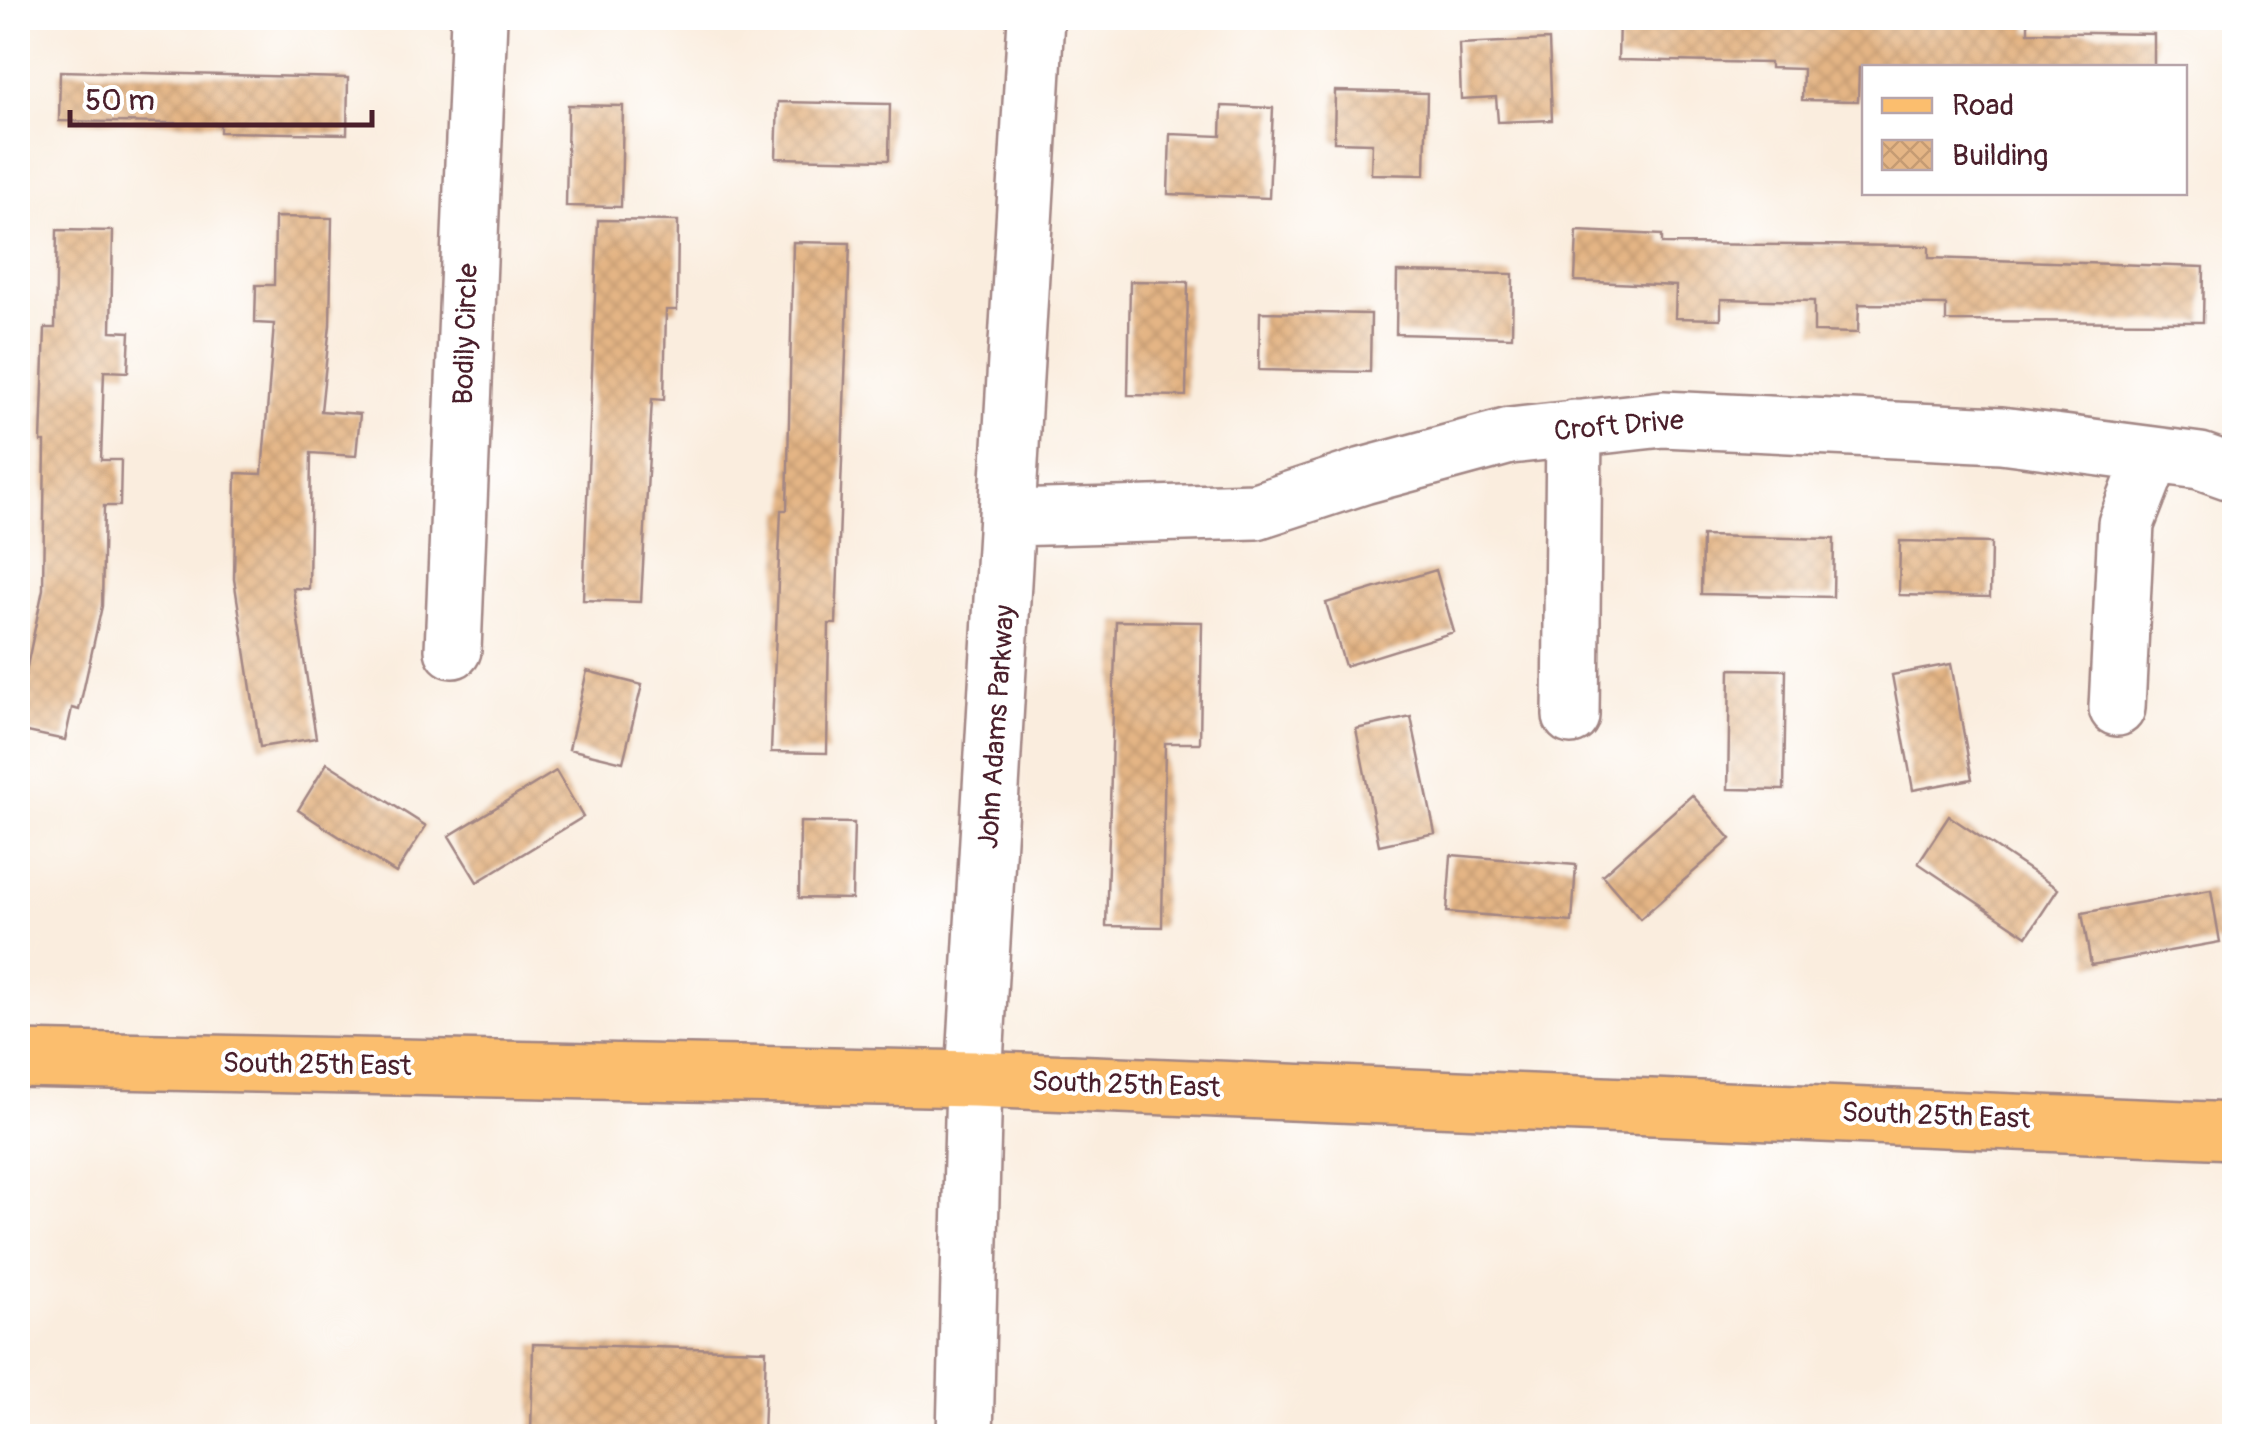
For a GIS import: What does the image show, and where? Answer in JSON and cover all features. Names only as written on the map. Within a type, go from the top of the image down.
[{"type":"main road","name":"South 25th East","points":[[18,1058],[974,1079],[2234,1131]]},
{"type":"street","name":"Bodily Circle","points":[[452,650],[480,18]]},
{"type":"street","name":"John Adams Parkway","points":[[965,1436],[974,1079],[1010,518],[1036,18]]},
{"type":"street","name":"Croft Drive","points":[[1010,518],[1256,510],[1510,436],[1663,418],[1962,433],[2200,461],[2234,473]]},
{"type":"street","points":[[1571,716],[1574,428]]},
{"type":"street","points":[[2117,708],[2126,524],[2152,457]]},
{"type":"building","points":[[1619,18],[2028,20],[2028,32],[2154,34],[2154,65],[1862,65],[1858,101],[1802,100],[1803,69],[1770,68],[1770,63],[1618,60]]},
{"type":"building","points":[[1549,40],[1552,120],[1498,122],[1496,97],[1461,99],[1459,44]]},
{"type":"building","points":[[60,71],[348,78],[347,134],[220,132],[220,124],[59,121]]},
{"type":"building","points":[[1335,91],[1427,93],[1425,175],[1371,174],[1372,143],[1334,142]]},
{"type":"building","points":[[778,102],[890,104],[889,160],[776,158]]},
{"type":"building","points":[[568,105],[623,106],[621,207],[566,206]]},
{"type":"building","points":[[1222,106],[1273,108],[1269,198],[1168,194],[1170,134],[1221,136]]},
{"type":"building","points":[[275,217],[332,218],[330,325],[321,411],[360,414],[356,456],[311,453],[309,589],[293,588],[316,738],[260,747],[234,579],[236,473],[262,474],[274,324],[255,323],[256,285],[274,285]]},
{"type":"building","points":[[598,220],[678,221],[677,310],[666,310],[664,400],[652,399],[641,602],[583,600]]},
{"type":"building","points":[[57,230],[113,231],[111,331],[130,332],[128,372],[104,371],[101,460],[121,460],[120,506],[104,506],[102,606],[79,710],[72,708],[65,740],[18,730],[18,710],[43,589],[45,442],[41,442],[45,328],[55,328]]},
{"type":"building","points":[[1577,231],[1662,235],[1662,244],[1929,246],[1929,258],[2204,267],[2203,322],[1946,321],[1946,305],[1859,304],[1858,333],[1814,332],[1814,301],[1721,299],[1721,319],[1675,318],[1676,286],[1575,281]]},
{"type":"building","points":[[793,242],[850,243],[836,624],[829,624],[827,753],[771,752],[781,510],[787,510]]},
{"type":"building","points":[[1397,272],[1513,274],[1512,337],[1396,334]]},
{"type":"building","points":[[1130,281],[1188,282],[1186,396],[1128,395]]},
{"type":"building","points":[[1260,312],[1371,314],[1370,372],[1259,370]]},
{"type":"building","points":[[1702,536],[1834,539],[1833,597],[1701,594]]},
{"type":"building","points":[[1900,541],[1991,543],[1990,597],[1899,595]]},
{"type":"building","points":[[1436,570],[1454,632],[1345,666],[1326,603]]},
{"type":"building","points":[[1116,621],[1202,622],[1200,743],[1165,743],[1162,927],[1106,926]]},
{"type":"building","points":[[1951,664],[1972,779],[1913,790],[1892,675]]},
{"type":"building","points":[[1730,669],[1786,670],[1784,790],[1728,789]]},
{"type":"building","points":[[587,671],[642,685],[623,762],[569,749]]},
{"type":"building","points":[[1411,717],[1435,833],[1379,845],[1356,729]]},
{"type":"building","points":[[327,763],[426,826],[396,873],[298,810]]},
{"type":"building","points":[[556,771],[583,817],[477,882],[449,836]]},
{"type":"building","points":[[1692,795],[1731,839],[1640,919],[1602,875]]},
{"type":"building","points":[[1949,816],[2058,889],[2027,936],[1918,863]]},
{"type":"building","points":[[800,822],[854,823],[852,899],[799,898]]},
{"type":"building","points":[[1451,855],[1576,865],[1572,922],[1447,912]]},
{"type":"building","points":[[2211,890],[2220,942],[2091,965],[2082,913]]},
{"type":"building","points":[[533,1344],[766,1350],[763,1436],[531,1436]]}]
